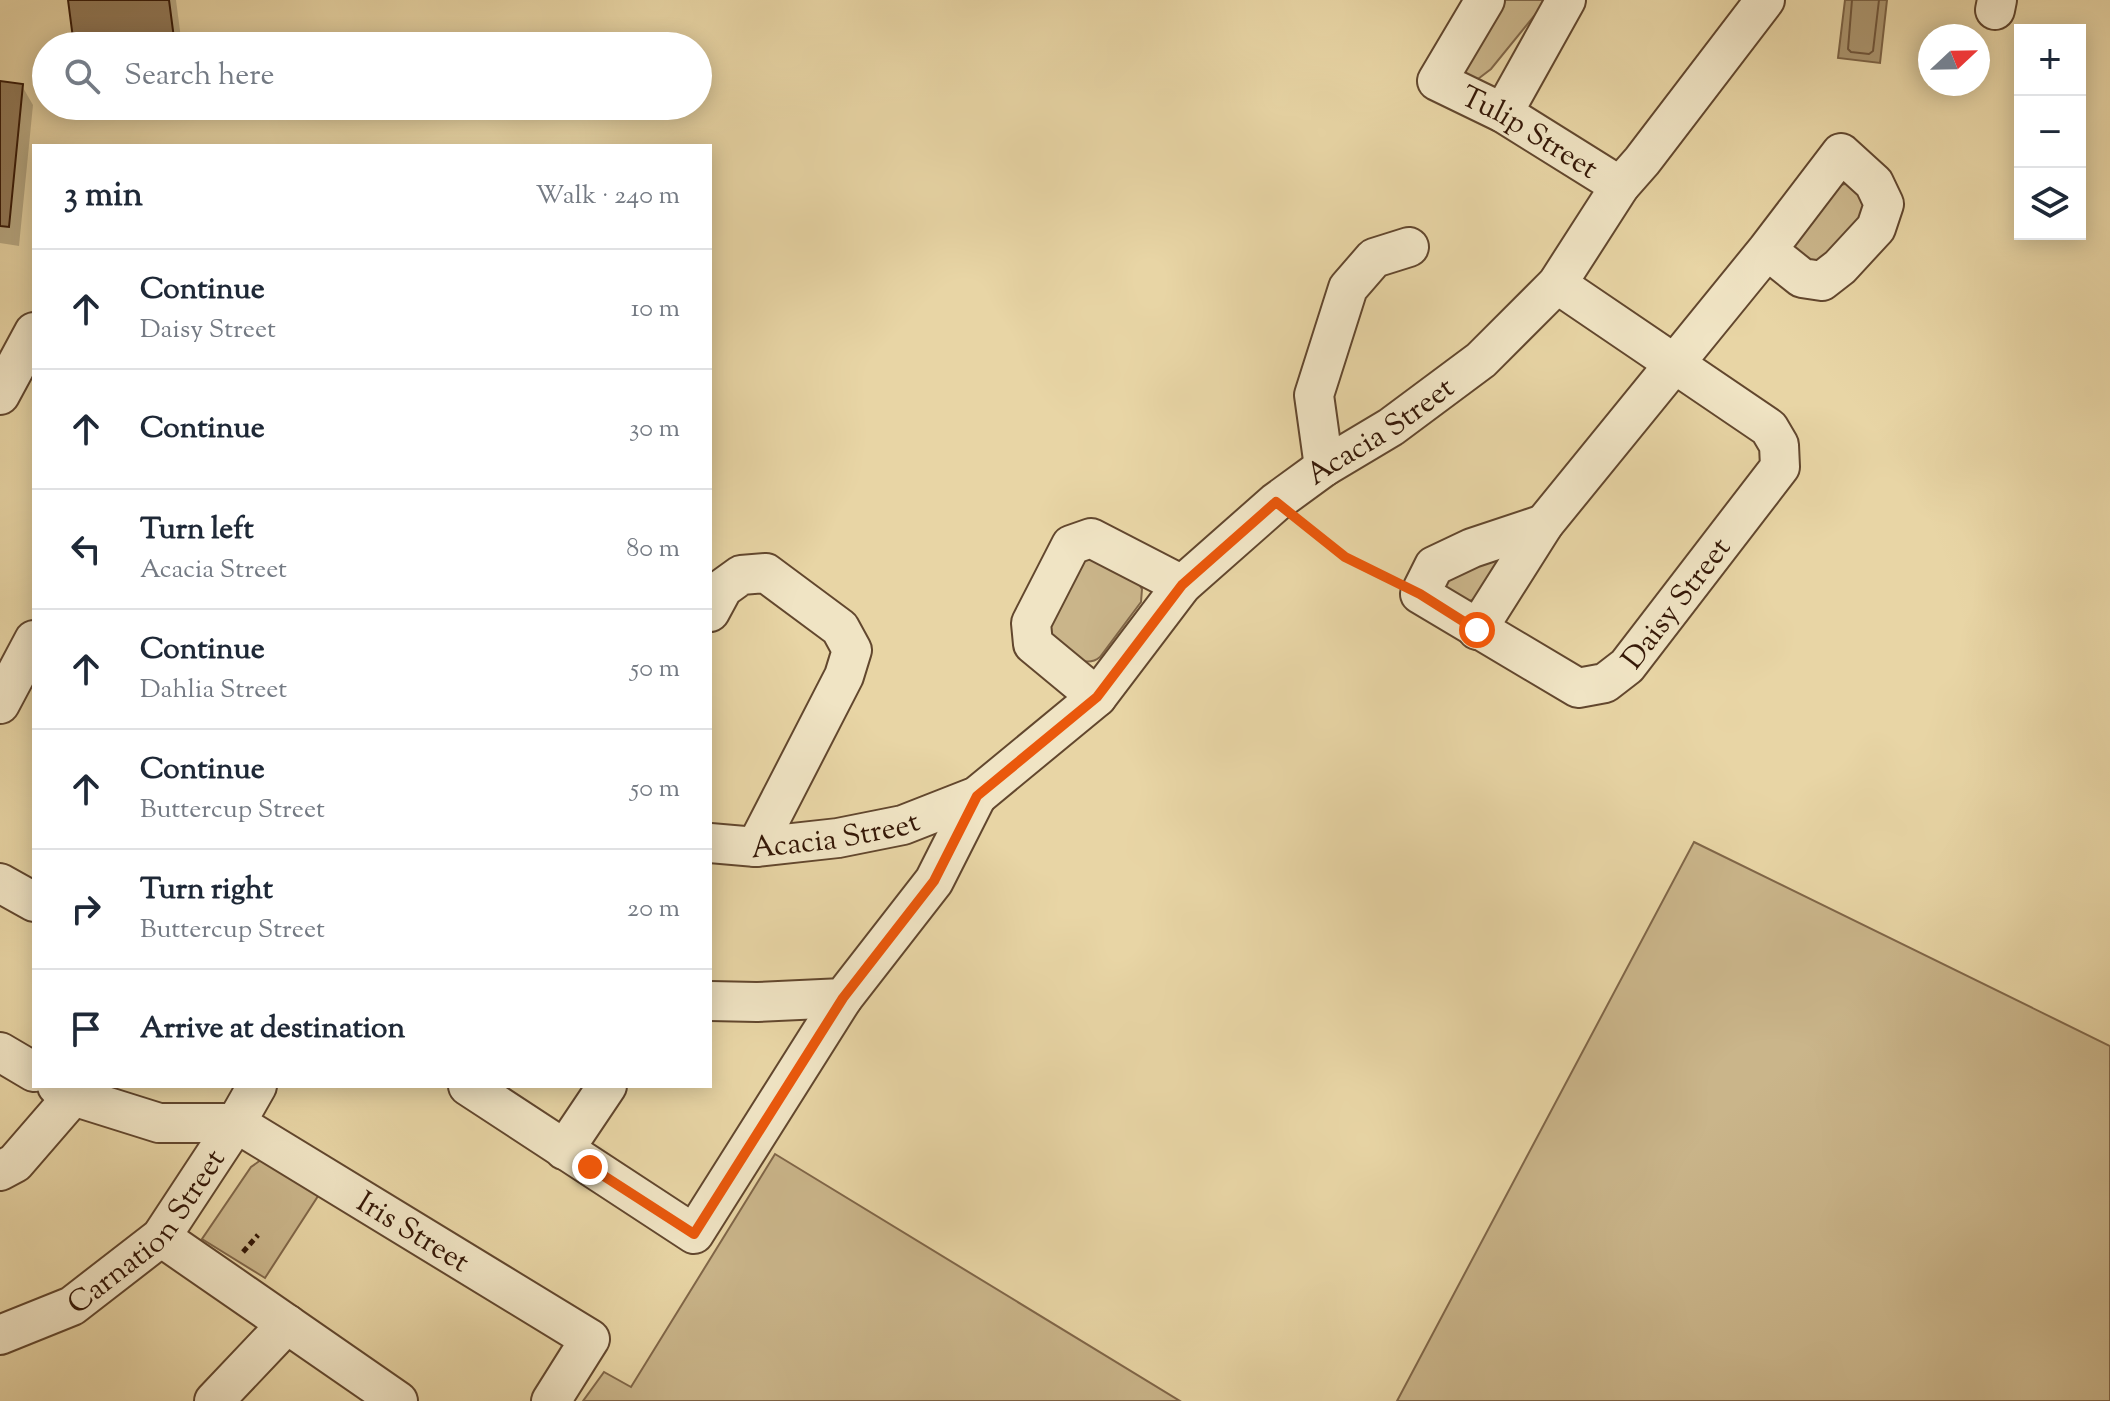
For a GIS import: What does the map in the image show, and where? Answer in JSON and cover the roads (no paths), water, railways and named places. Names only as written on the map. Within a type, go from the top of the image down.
[{"type":"street","name":"Tulip Street","points":[[1485,0],[1437,81],[1503,113],[1620,186]]},
{"type":"street","points":[[1503,113],[1566,0]]},
{"type":"street","name":"Acacia Street","points":[[712,843],[756,847],[838,838],[903,825],[977,796],[1097,697],[1182,585],[1276,502],[1324,467],[1391,427],[1481,360],[1557,284],[1620,186],[1765,0]]},
{"type":"street","points":[[1324,467],[1314,395],[1348,288],[1374,258],[1409,247]]},
{"type":"street","points":[[1477,630],[1544,524],[1767,250]]},
{"type":"street","name":"Daisy Street","points":[[1544,524],[1472,548],[1434,566],[1420,594],[1578,688],[1605,683],[1627,666],[1780,467],[1779,445],[1769,428],[1557,284]]},
{"type":"street","points":[[0,395],[32,336]]},
{"type":"street","points":[[1097,697],[1033,644],[1031,623],[1071,545],[1091,538],[1182,585]]},
{"type":"street","points":[[712,608],[723,588],[741,575],[766,573],[840,628],[852,650],[844,676],[756,847]]},
{"type":"street","points":[[471,1088],[694,1234],[843,998],[934,881],[977,796]]},
{"type":"street","points":[[0,883],[32,901]]},
{"type":"street","points":[[712,1001],[843,998]]},
{"type":"street","points":[[0,1052],[32,1071]]},
{"type":"street","name":"Carnation Street","points":[[0,1335],[72,1306],[161,1237],[256,1088]]},
{"type":"street","points":[[564,1150],[606,1088]]},
{"type":"street","points":[[0,1171],[15,1163],[65,1091],[159,1123],[236,1123]]},
{"type":"street","name":"Iris Street","points":[[236,1123],[590,1339],[551,1401]]},
{"type":"street","points":[[161,1237],[398,1401]]},
{"type":"street","points":[[214,1401],[287,1324]]},
{"type":"water","points":[[1845,0],[1887,0],[1880,63],[1838,58]]}]
